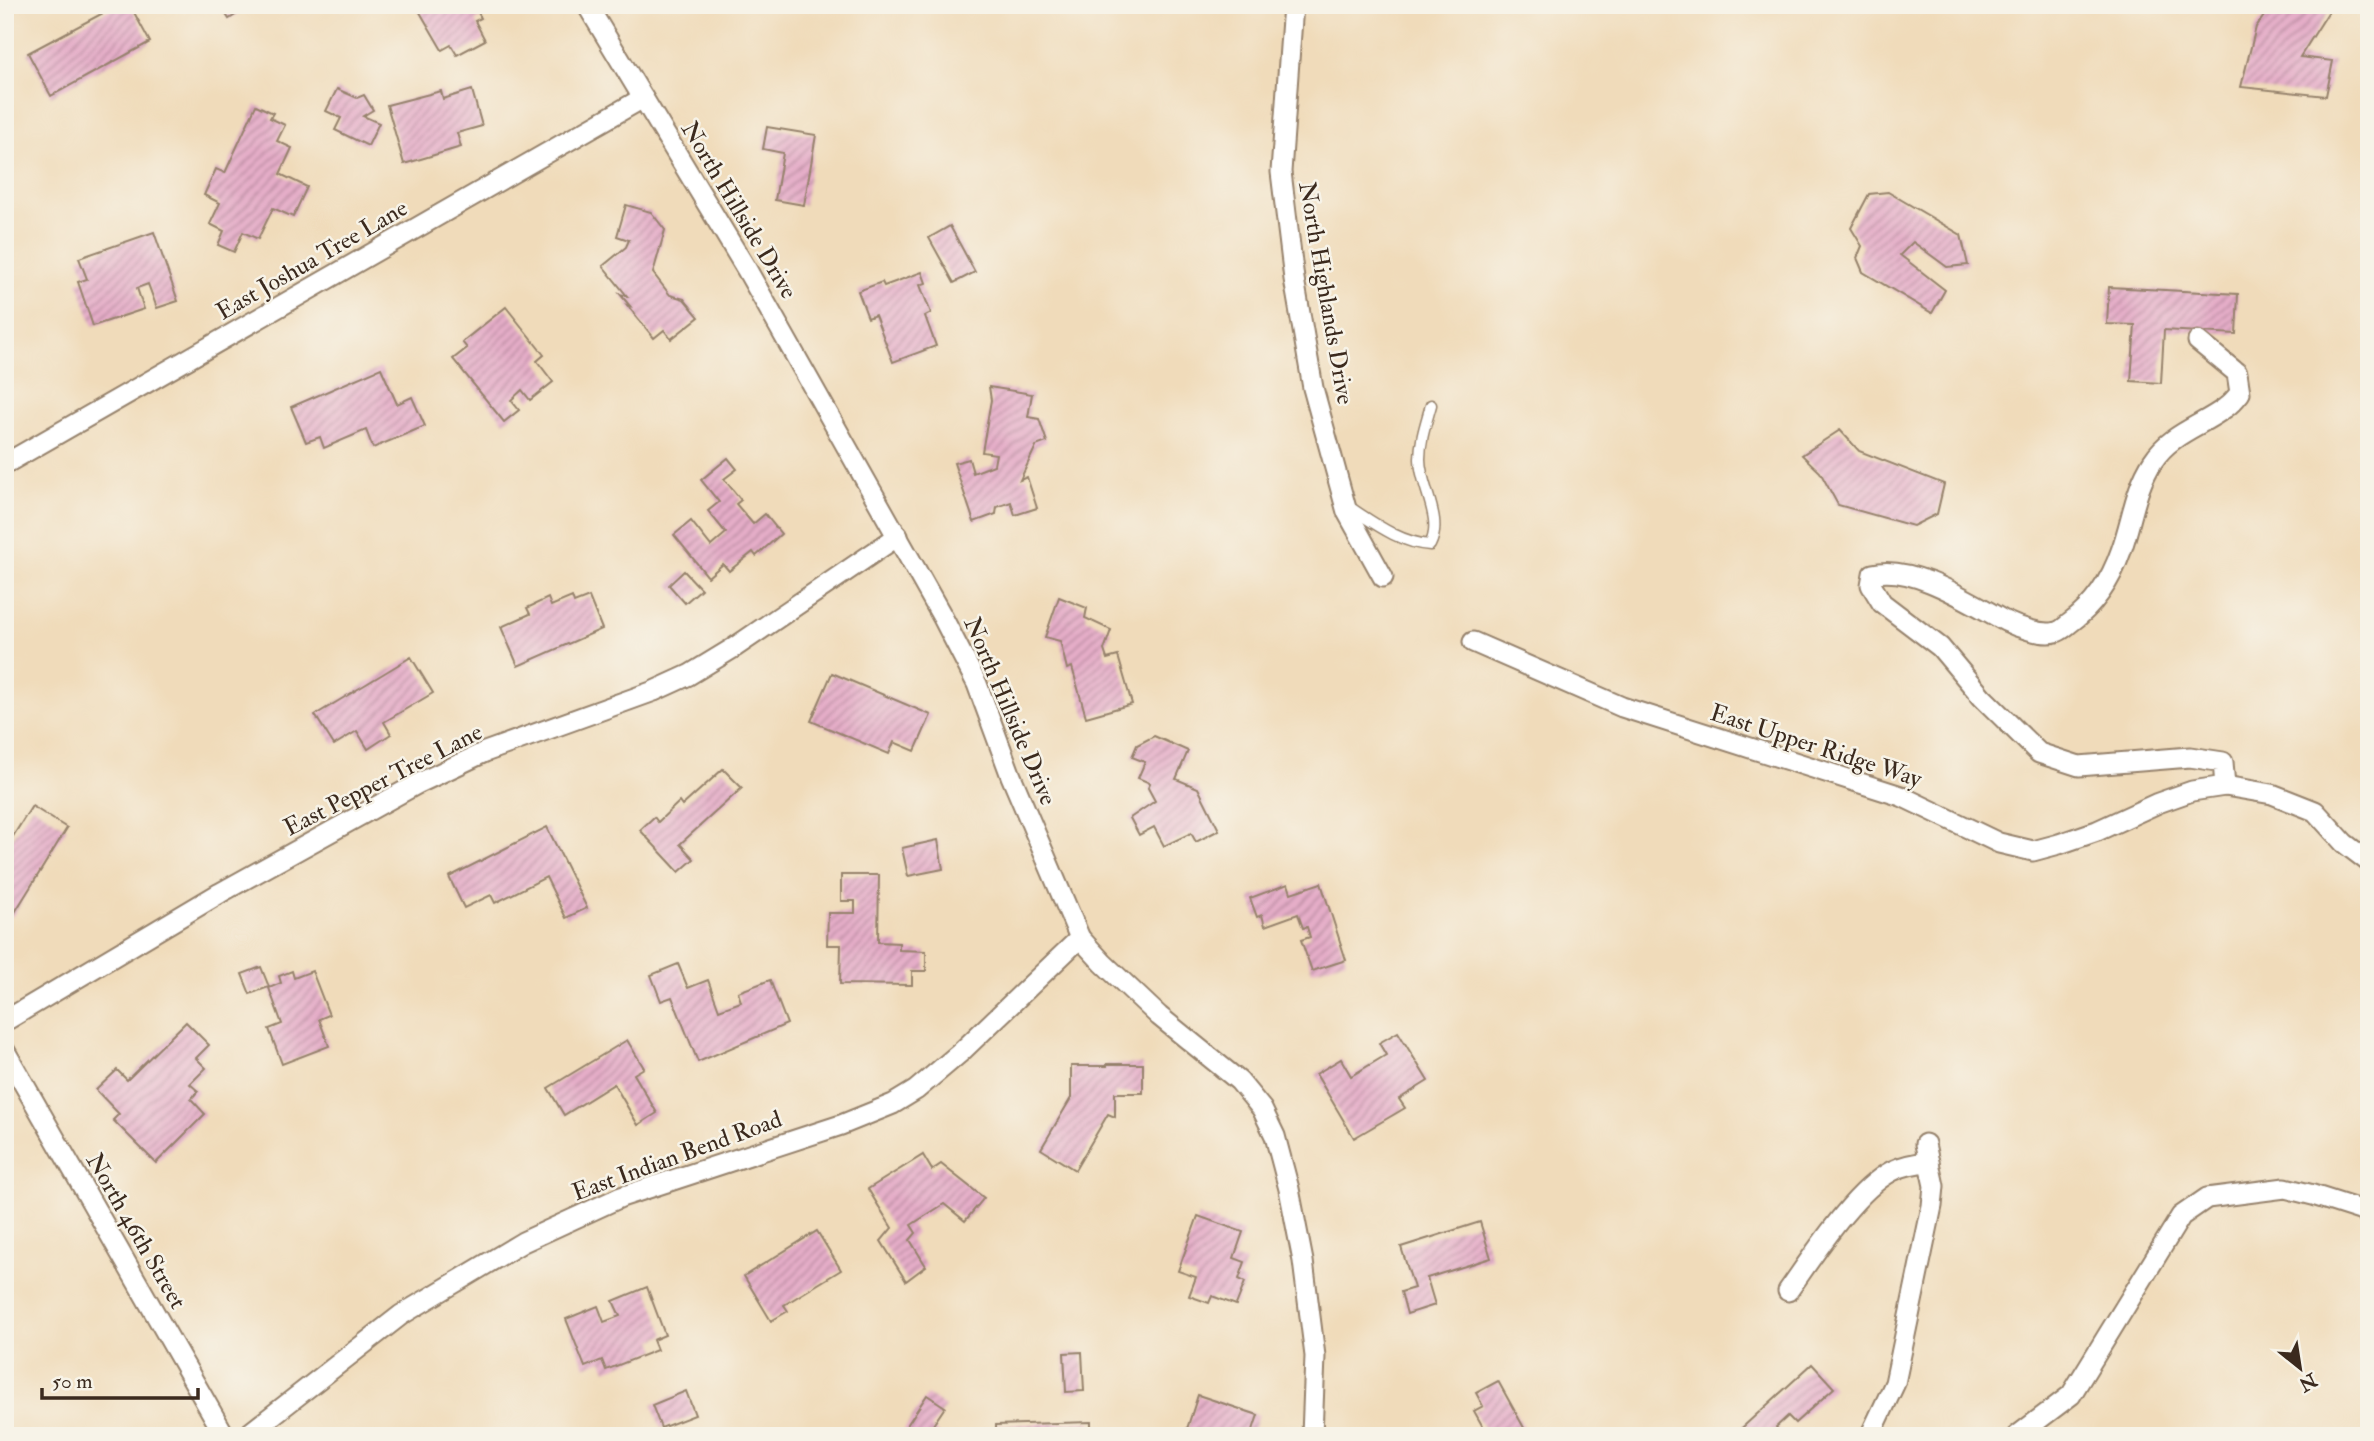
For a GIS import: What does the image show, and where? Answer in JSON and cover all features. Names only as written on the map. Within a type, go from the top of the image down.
[{"type":"street","name":"North Hillside Drive","points":[[587,5],[747,270],[969,667],[1011,776],[1080,938],[1102,963],[1159,1016],[1239,1081],[1262,1109],[1275,1136],[1303,1261],[1315,1356],[1311,1436]]},
{"type":"street","name":"North Highlands Drive","points":[[1293,5],[1281,172],[1294,279],[1313,388],[1346,505],[1383,577]]},
{"type":"street","name":"East Joshua Tree Lane","points":[[5,464],[643,98]]},
{"type":"street","points":[[2198,341],[2237,373],[2240,393],[2226,408],[2179,434],[2154,458],[2142,480],[2121,551],[2099,596],[2084,613],[2057,632],[2041,631],[2017,627],[1957,595],[1913,576],[1886,570],[1872,574],[1871,585],[1882,603],[1940,647],[1982,697],[2039,753],[2079,766],[2190,757],[2223,762],[2225,786]]},
{"type":"street","name":"East Pepper Tree Lane","points":[[5,1021],[220,893],[417,784],[485,752],[654,691],[689,675],[735,647],[898,536]]},
{"type":"street","name":"East Upper Ridge Way","points":[[1473,642],[1622,707],[1901,796],[1999,843],[2033,850],[2097,831],[2158,803],[2192,791],[2225,786],[2272,794],[2315,811],[2344,843],[2369,862]]},
{"type":"street","name":"East Indian Bend Road","points":[[246,1436],[401,1315],[523,1242],[621,1197],[841,1125],[893,1104],[916,1090],[961,1052],[1080,938]]},
{"type":"street","name":"North 46th Street","points":[[5,1051],[225,1436]]},
{"type":"street","points":[[1788,1291],[1841,1218],[1876,1182],[1927,1153],[1934,1186],[1932,1206],[1895,1383],[1870,1436]]},
{"type":"street","points":[[2017,1436],[2071,1395],[2181,1216],[2207,1198],[2285,1188],[2369,1213]]},
{"type":"lane","points":[[1346,505],[1392,534],[1417,544],[1430,545],[1435,535],[1434,521],[1430,500],[1422,482],[1420,459],[1422,434],[1431,405]]},
{"type":"building","points":[[118,5],[130,5],[150,42],[51,96],[28,53]]},
{"type":"building","points":[[220,5],[251,5],[229,19]]},
{"type":"building","points":[[474,5],[481,18],[475,21],[485,40],[457,55],[451,45],[442,50],[417,7]]},
{"type":"building","points":[[2272,5],[2320,5],[2329,11],[2300,57],[2333,61],[2326,96],[2241,87],[2256,27]]},
{"type":"building","points":[[337,89],[357,98],[364,95],[373,110],[363,116],[379,123],[368,146],[335,130],[341,118],[326,111]]},
{"type":"building","points":[[472,90],[482,126],[457,133],[461,147],[404,164],[387,105],[441,91],[443,99]]},
{"type":"building","points":[[256,105],[273,113],[270,118],[285,125],[277,141],[292,148],[280,174],[307,187],[293,217],[273,208],[258,239],[243,232],[234,252],[218,245],[224,231],[210,224],[220,203],[204,195],[216,169],[225,173]]},
{"type":"building","points":[[767,127],[816,135],[804,205],[775,200],[783,153],[763,149]]},
{"type":"building","points":[[1888,192],[1961,235],[1968,265],[1947,267],[1913,242],[1900,255],[1945,290],[1932,313],[1863,272],[1857,258],[1862,246],[1851,228],[1869,194]]},
{"type":"building","points":[[626,205],[651,212],[665,230],[653,273],[670,295],[684,299],[699,317],[671,339],[664,330],[654,338],[627,305],[630,306],[620,294],[627,296],[603,266],[626,247],[629,240],[617,236]]},
{"type":"building","points":[[950,226],[975,272],[954,283],[929,238]]},
{"type":"building","points":[[154,232],[178,301],[157,308],[148,284],[137,288],[144,309],[93,326],[78,282],[87,279],[79,258]]},
{"type":"building","points":[[922,272],[926,283],[920,285],[931,313],[925,316],[936,346],[893,362],[875,315],[868,318],[858,291],[882,282],[884,286]]},
{"type":"building","points":[[2109,287],[2238,294],[2236,334],[2164,330],[2161,383],[2131,381],[2135,325],[2107,324]]},
{"type":"building","points":[[506,307],[544,355],[537,361],[553,382],[530,400],[522,390],[511,400],[519,410],[504,422],[453,359],[467,348],[462,342]]},
{"type":"building","points":[[381,368],[397,404],[412,397],[425,426],[373,448],[366,430],[324,448],[320,437],[306,442],[291,407]]},
{"type":"building","points":[[989,387],[1032,394],[1028,417],[1039,419],[1047,442],[1036,446],[1020,480],[1027,477],[1037,508],[1015,515],[1011,502],[997,507],[996,514],[974,522],[954,463],[969,459],[973,473],[994,465],[996,454],[982,452],[991,400]]},
{"type":"building","points":[[1840,430],[1859,451],[1944,484],[1937,514],[1913,526],[1838,505],[1820,472],[1802,455]]},
{"type":"building","points":[[728,458],[737,469],[724,479],[741,500],[736,504],[753,524],[765,514],[781,534],[756,556],[753,552],[729,571],[723,564],[708,577],[674,535],[691,521],[711,546],[726,533],[708,511],[719,502],[701,480]]},
{"type":"building","points":[[684,571],[701,589],[685,603],[669,585]]},
{"type":"building","points":[[572,597],[574,603],[589,597],[602,629],[518,666],[501,627],[530,614],[527,608],[548,598],[551,606]]},
{"type":"building","points":[[1059,597],[1087,608],[1085,618],[1111,630],[1104,650],[1107,659],[1118,656],[1132,704],[1086,717],[1072,667],[1067,669],[1060,641],[1045,637]]},
{"type":"building","points":[[411,657],[433,693],[384,722],[391,734],[368,749],[357,731],[334,745],[315,715]]},
{"type":"building","points":[[832,673],[931,715],[915,751],[894,742],[889,754],[811,721]]},
{"type":"building","points":[[1154,736],[1188,751],[1176,779],[1198,788],[1219,830],[1196,842],[1191,833],[1164,846],[1154,827],[1139,835],[1130,818],[1155,801],[1148,788],[1150,783],[1138,778],[1145,762],[1132,757],[1137,745]]},
{"type":"building","points":[[723,769],[742,788],[680,844],[694,859],[679,872],[640,830],[654,817],[658,822],[679,802],[682,806]]},
{"type":"building","points":[[32,806],[67,828],[12,917],[5,913],[5,849]]},
{"type":"building","points":[[547,827],[587,908],[566,918],[546,877],[495,903],[491,895],[464,908],[449,877]]},
{"type":"building","points":[[938,840],[943,869],[908,876],[902,848]]},
{"type":"building","points":[[841,875],[879,875],[878,942],[899,943],[899,950],[926,951],[926,971],[912,971],[912,985],[840,984],[841,945],[827,945],[828,913],[855,913],[855,901],[841,901]]},
{"type":"building","points":[[1321,883],[1346,960],[1312,971],[1301,940],[1310,937],[1298,914],[1265,926],[1262,915],[1257,917],[1250,898],[1288,884],[1291,893]]},
{"type":"building","points":[[678,964],[688,988],[708,980],[719,1010],[741,1002],[738,992],[770,980],[787,1024],[698,1062],[672,997],[661,1001],[651,975]]},
{"type":"building","points":[[261,967],[269,987],[250,994],[242,974]]},
{"type":"building","points":[[292,971],[294,978],[312,971],[329,1015],[319,1019],[329,1046],[282,1064],[269,1029],[282,1024],[269,988],[281,983],[279,976]]},
{"type":"building","points":[[186,1022],[209,1045],[196,1058],[206,1068],[190,1084],[198,1091],[191,1099],[205,1114],[156,1163],[113,1120],[119,1114],[96,1090],[117,1070],[127,1080]]},
{"type":"building","points":[[1398,1032],[1428,1081],[1399,1099],[1405,1108],[1354,1138],[1316,1074],[1341,1059],[1351,1076],[1386,1055],[1379,1043]]},
{"type":"building","points":[[627,1040],[644,1068],[634,1074],[657,1113],[638,1125],[614,1084],[564,1115],[548,1088]]},
{"type":"building","points":[[1143,1064],[1143,1093],[1115,1093],[1115,1117],[1108,1114],[1075,1170],[1041,1149],[1071,1098],[1071,1066]]},
{"type":"building","points":[[923,1155],[932,1170],[941,1164],[984,1198],[965,1221],[944,1204],[911,1225],[916,1233],[910,1240],[926,1266],[906,1281],[881,1241],[892,1228],[868,1189]]},
{"type":"building","points":[[1198,1216],[1243,1232],[1234,1258],[1245,1262],[1239,1279],[1245,1282],[1236,1305],[1212,1296],[1209,1303],[1189,1296],[1196,1277],[1178,1271]]},
{"type":"building","points":[[1480,1222],[1491,1258],[1427,1278],[1435,1305],[1407,1314],[1401,1292],[1414,1288],[1401,1247]]},
{"type":"building","points":[[817,1231],[841,1270],[784,1305],[788,1311],[771,1321],[744,1276]]},
{"type":"building","points":[[647,1287],[665,1335],[653,1340],[657,1350],[606,1370],[602,1360],[585,1367],[566,1319],[598,1306],[604,1322],[620,1316],[613,1301]]},
{"type":"building","points":[[1082,1352],[1084,1391],[1066,1392],[1064,1353]]},
{"type":"building","points":[[1812,1364],[1834,1388],[1795,1423],[1788,1416],[1776,1427],[1783,1436],[1733,1436]]},
{"type":"building","points":[[1498,1381],[1528,1435],[1536,1431],[1539,1436],[1488,1436],[1474,1411],[1483,1406],[1476,1393]]},
{"type":"building","points":[[686,1391],[695,1415],[661,1428],[652,1405]]},
{"type":"building","points":[[927,1395],[945,1407],[931,1428],[943,1436],[900,1436]]},
{"type":"building","points":[[1198,1395],[1258,1415],[1251,1436],[1185,1435]]},
{"type":"building","points":[[1091,1422],[1091,1436],[996,1436],[996,1425]]}]
